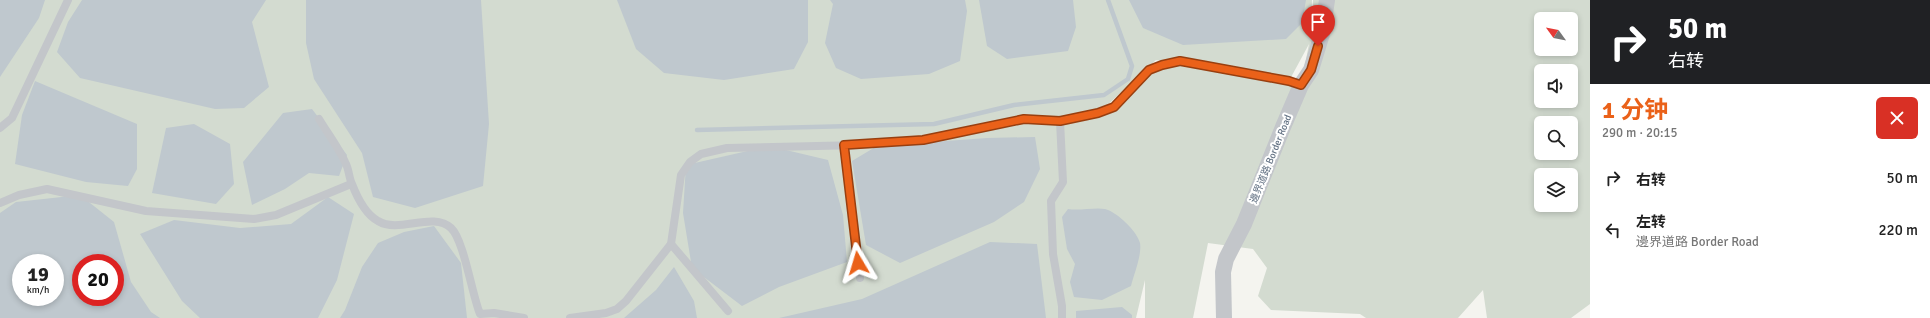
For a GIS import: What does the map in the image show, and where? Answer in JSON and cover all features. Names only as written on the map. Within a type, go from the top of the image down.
[{"type":"street","name":"邊界道路 Border Road","points":[[1224,318],[1223,272],[1226,259],[1244,224],[1301,85],[1311,70],[1322,34],[1327,0]]},
{"type":"lane","points":[[0,128],[12,118],[68,0]]},
{"type":"lane","points":[[570,318],[606,313],[616,310],[626,301],[671,244],[681,175],[690,162],[701,154],[727,148],[844,145],[923,140],[1024,119],[1060,121],[1098,113],[1114,107],[1149,70],[1180,61],[1289,81],[1301,85]]},
{"type":"lane","points":[[319,119],[346,164],[352,184],[366,210],[378,221],[390,226],[430,222],[442,223],[452,228],[462,248],[475,304],[480,314],[494,313],[524,318]]},
{"type":"lane","points":[[1060,121],[1063,182],[1051,201],[1052,254],[1062,306],[1062,318]]},
{"type":"lane","points":[[844,145],[860,278]]},
{"type":"lane","points":[[0,203],[19,195],[47,189],[146,211],[254,219],[276,216],[352,184]]},
{"type":"lane","points":[[671,244],[728,311]]},
{"type":"shaded area","points":[[0,0],[1312,0],[1311,36],[1313,0],[1590,0],[1590,304],[1571,318],[1487,318],[1483,290],[1458,318],[1366,318],[1360,314],[1271,310],[1258,296],[1267,268],[1253,249],[1208,243],[1193,318],[1145,318],[1145,280],[1136,318],[0,318]],"holes":[[[1309,44],[1301,85],[1289,81]],[[1156,60],[1175,63],[1149,70],[1132,89],[1102,110]]]},
{"type":"shaded area","points":[[0,0],[45,0],[39,18],[0,77]]},
{"type":"shaded area","points":[[82,0],[266,0],[252,22],[269,87],[244,108],[215,109],[80,78],[57,52],[68,22]]},
{"type":"shaded area","points":[[306,0],[481,0],[489,124],[483,186],[415,208],[373,197],[362,153],[314,79],[306,43]]},
{"type":"shaded area","points":[[617,0],[808,0],[808,42],[794,69],[724,80],[664,73],[636,49]]},
{"type":"shaded area","points":[[830,0],[965,0],[967,11],[960,61],[929,74],[861,79],[836,68],[825,43],[833,4]]},
{"type":"shaded area","points":[[979,0],[1073,0],[1076,27],[1068,51],[1007,59],[987,46]]},
{"type":"shaded area","points":[[1129,0],[1306,0],[1302,23],[1286,39],[1183,45],[1143,28]]},
{"type":"shaded area","points":[[35,81],[137,124],[137,169],[128,186],[86,182],[15,164],[22,115]]},
{"type":"shaded area","points":[[312,109],[347,155],[339,176],[309,173],[285,189],[252,205],[243,162],[283,113]]},
{"type":"shaded area","points":[[194,124],[230,144],[234,184],[216,204],[152,193],[166,128]]},
{"type":"shaded area","points":[[1035,137],[1040,169],[1024,202],[994,222],[900,263],[866,245],[852,161],[877,146],[987,138]]},
{"type":"shaded area","points":[[769,146],[828,160],[843,215],[847,262],[779,287],[742,306],[692,268],[683,213],[686,165]]},
{"type":"shaded area","points":[[80,195],[114,222],[123,254],[72,254],[72,306],[124,306],[124,257],[131,282],[151,312],[160,318],[0,318],[0,213],[16,202]]},
{"type":"shaded area","points":[[328,197],[354,214],[337,280],[318,318],[200,318],[182,301],[140,234],[174,220],[240,228],[291,224]]},
{"type":"shaded area","points":[[1068,209],[1105,209],[1121,218],[1131,228],[1138,238],[1140,248],[1139,259],[1131,286],[1102,300],[1074,297],[1070,282],[1075,264],[1067,249],[1062,217]]},
{"type":"shaded area","points":[[434,226],[461,263],[467,318],[340,318],[345,310],[362,267],[378,243],[404,232]]},
{"type":"shaded area","points":[[990,242],[1037,244],[1046,318],[779,318],[862,299]]},
{"type":"shaded area","points":[[674,267],[694,301],[697,318],[624,318],[656,290]]},
{"type":"shaded area","points":[[1122,307],[1132,315],[1132,318],[1076,318],[1076,311]]},
{"type":"waterway","points":[[697,130],[934,124],[1014,105],[1104,95],[1128,79],[1132,66],[1108,0]]},
{"type":"route","points":[[858,263],[844,145],[923,140],[959,134],[995,124],[1024,119],[1060,121],[1098,113],[1114,107],[1149,70],[1180,61],[1289,81],[1301,85],[1311,70],[1318,46]]}]
